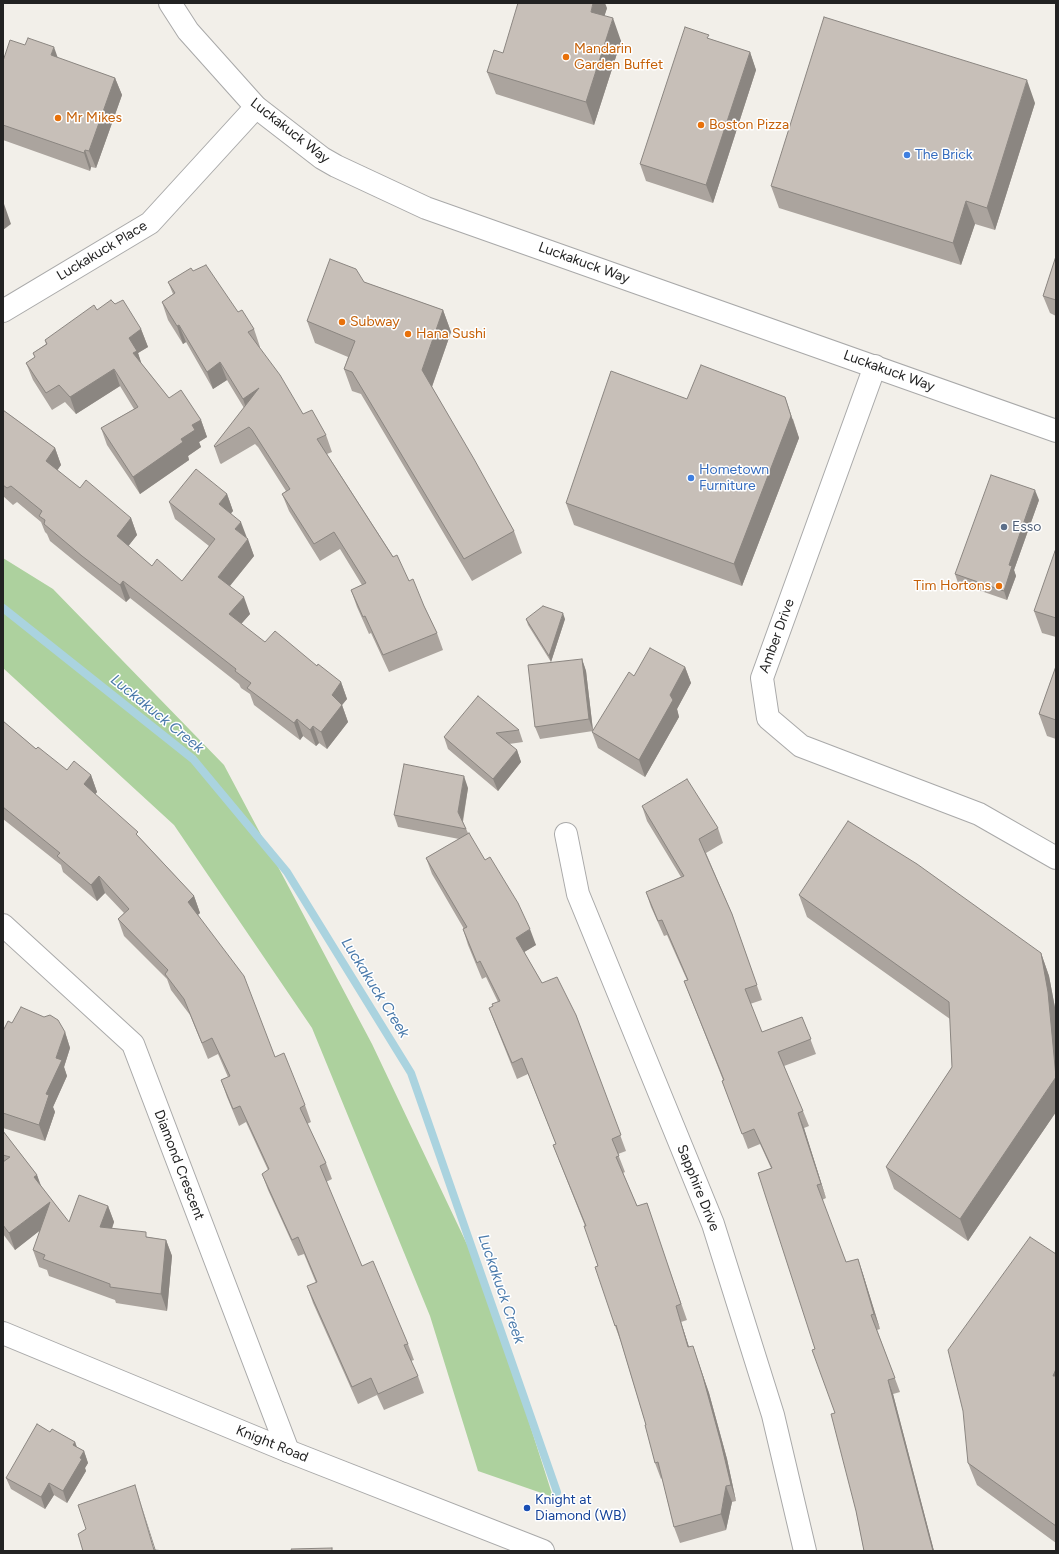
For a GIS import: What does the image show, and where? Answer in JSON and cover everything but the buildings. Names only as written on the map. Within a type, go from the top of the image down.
[{"type":"street","name":"Luckakuck Way","points":[[170,3],[188,31],[256,107],[322,158],[426,208],[1056,431]]},
{"type":"street","name":"Luckakuck Place","points":[[3,311],[150,223],[256,107]]},
{"type":"street","name":"Amber Drive","points":[[875,366],[762,678],[768,718],[801,746],[979,814],[1056,858]]},
{"type":"street","name":"Sapphire Drive","points":[[566,834],[578,894],[713,1224],[773,1415],[805,1551]]},
{"type":"street","name":"Diamond Crescent","points":[[3,925],[133,1044],[288,1451]]},
{"type":"street","name":"Knight Road","points":[[3,1333],[288,1451],[543,1551]]},
{"type":"green space","points":[[3,558],[53,589],[224,765],[372,1044],[483,1278],[553,1497],[478,1471],[430,1316],[312,1028],[174,825],[3,668]]},
{"type":"waterway","name":"Luckakuck Creek","points":[[3,608],[193,759],[287,872],[411,1073],[557,1492]]},
{"type":"place","name":"Mandarin Garden Buffet","points":[[566,57]]},
{"type":"place","name":"Mr Mikes","points":[[58,118]]},
{"type":"place","name":"Boston Pizza","points":[[701,125]]},
{"type":"place","name":"The Brick","points":[[907,155]]},
{"type":"place","name":"Subway","points":[[342,322]]},
{"type":"place","name":"Hana Sushi","points":[[408,334]]},
{"type":"place","name":"Hometown Furniture","points":[[691,478]]},
{"type":"place","name":"Esso","points":[[1004,527]]},
{"type":"place","name":"Tim Hortons","points":[[999,586]]},
{"type":"place","name":"Knight at Diamond (WB)","points":[[527,1508]]}]
